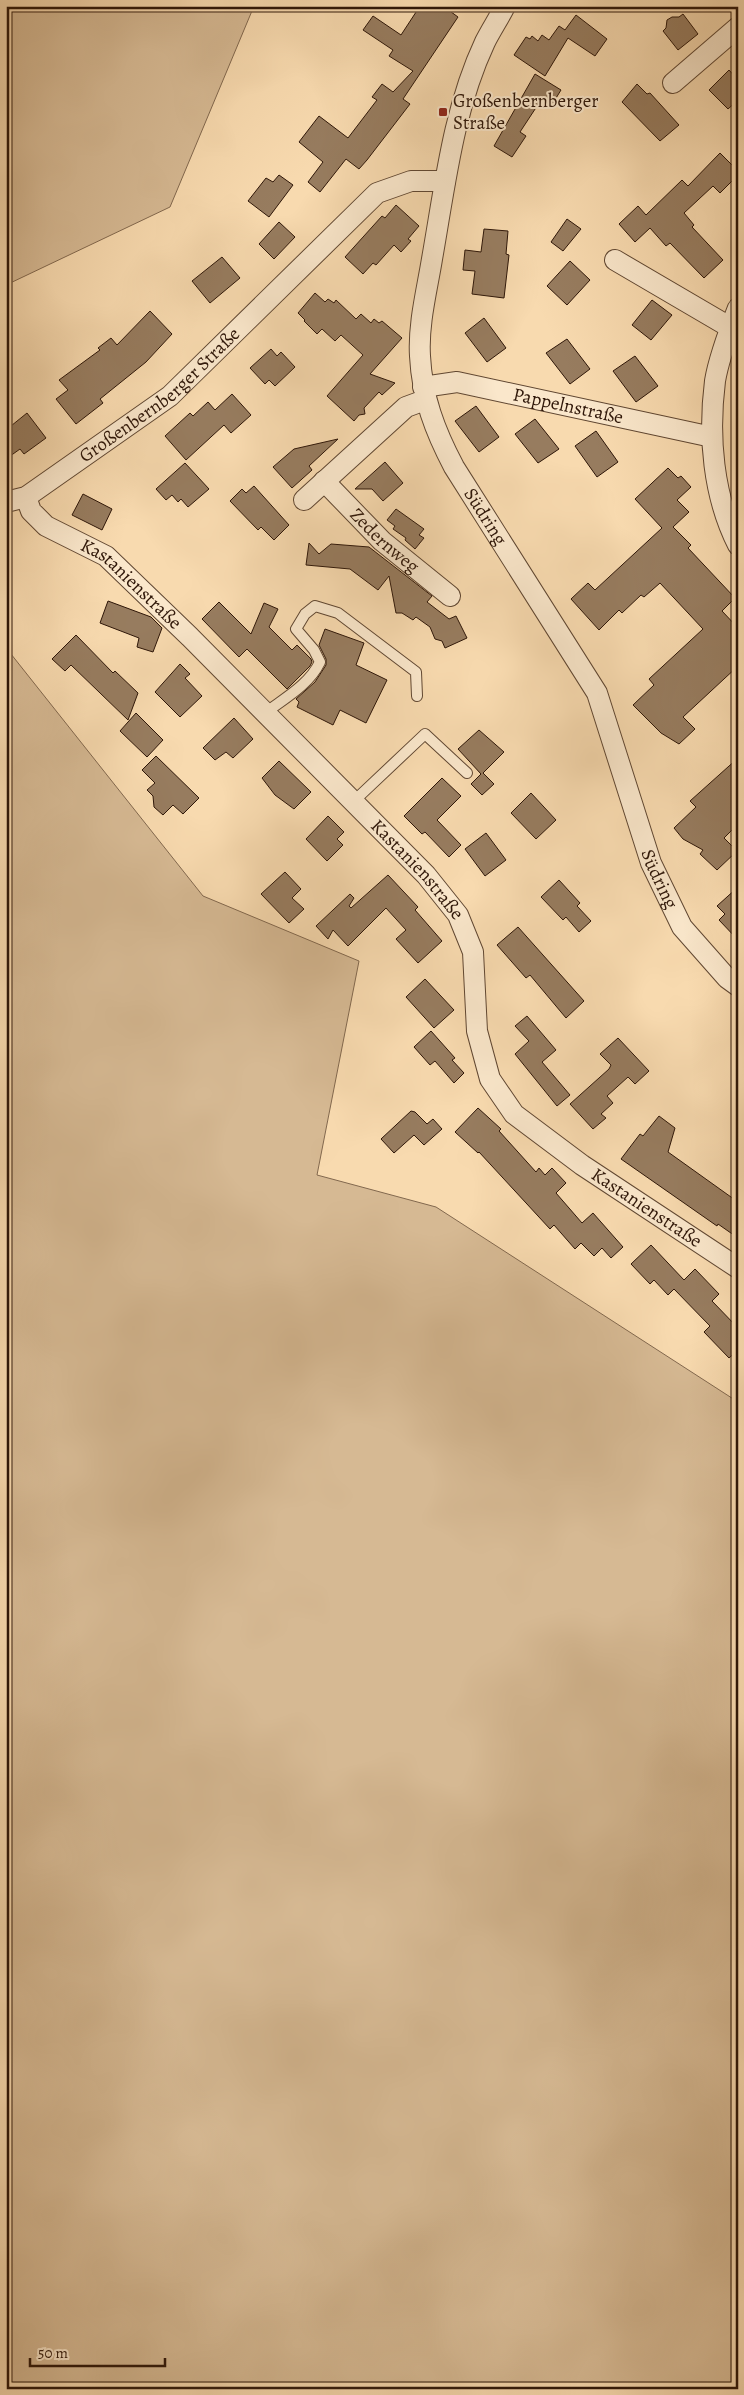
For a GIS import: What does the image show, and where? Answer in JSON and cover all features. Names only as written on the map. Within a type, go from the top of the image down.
[{"type":"street","name":"Südring","points":[[505,6],[484,43],[459,114],[445,181],[422,318],[419,354],[424,394],[436,432],[454,467],[597,693],[651,863],[682,927],[727,978],[738,986]]},
{"type":"street","points":[[673,82],[735,34]]},
{"type":"street","name":"Großenbernberger Straße","points":[[6,502],[26,497],[170,396],[377,193],[411,181],[445,181]]},
{"type":"street","points":[[615,260],[734,329]]},
{"type":"street","points":[[738,308],[734,329],[715,380],[712,437],[716,480],[728,527],[738,545]]},
{"type":"street","name":"Pappelnstraße","points":[[424,394],[457,382],[712,437]]},
{"type":"street","points":[[304,500],[406,407],[424,394]]},
{"type":"street","name":"Zedernweg","points":[[324,481],[382,541],[450,596]]},
{"type":"street","name":"Kastanienstraße","points":[[26,497],[31,511],[46,526],[106,556],[190,637],[426,875],[458,915],[473,952],[477,1032],[490,1078],[514,1114],[582,1165],[738,1268]]},
{"type":"lane","points":[[265,713],[315,673],[320,662],[314,650],[296,629],[305,614],[315,606],[338,613],[416,672],[417,696]]},
{"type":"lane","points":[[353,802],[425,734],[467,773]]},
{"type":"shaded area","points":[[6,6],[254,6],[170,207],[6,285],[6,207],[12,203],[6,196]]},
{"type":"shaded area","points":[[7,649],[203,896],[359,961],[317,1175],[436,1207],[738,1402],[738,2389],[6,2389]]},
{"type":"building","points":[[420,6],[443,6],[458,17],[403,99],[410,104],[367,160],[359,169],[346,159],[320,192],[308,182],[323,162],[299,142],[319,116],[348,138],[377,100],[372,97],[382,84],[393,92],[413,71],[389,56],[393,50],[363,30],[373,16],[401,35]]},
{"type":"building","points":[[683,14],[698,34],[678,50],[663,31],[666,28],[667,20]]},
{"type":"building","points":[[576,15],[607,39],[595,56],[568,38],[545,76],[514,55],[526,37],[530,39],[532,36],[538,41],[542,35],[549,40],[559,26],[565,30]]},
{"type":"building","points":[[729,70],[738,80],[738,100],[728,109],[709,90]]},
{"type":"building","points":[[535,74],[561,90],[553,103],[543,97],[520,132],[526,136],[512,157],[494,146]]},
{"type":"building","points":[[637,84],[647,94],[650,93],[679,125],[660,141],[622,102]]},
{"type":"building","points":[[720,153],[738,171],[738,175],[720,193],[713,186],[684,213],[694,225],[692,227],[723,260],[704,278],[670,243],[666,246],[650,228],[635,242],[619,224],[638,206],[646,215],[682,180],[688,186]]},
{"type":"building","points":[[279,175],[293,185],[269,217],[248,201],[266,178],[273,182]]},
{"type":"building","points":[[396,205],[419,226],[408,239],[411,241],[401,252],[394,245],[376,265],[373,263],[363,274],[345,257],[382,216],[385,218]]},
{"type":"building","points":[[567,219],[581,229],[563,251],[551,242]]},
{"type":"building","points":[[279,222],[295,237],[274,259],[259,244]]},
{"type":"building","points":[[484,229],[508,231],[506,254],[509,255],[504,298],[472,294],[475,271],[463,270],[465,250],[481,252]]},
{"type":"building","points":[[222,257],[240,278],[210,303],[192,281]]},
{"type":"building","points":[[570,261],[590,280],[567,305],[547,286]]},
{"type":"building","points":[[315,293],[325,302],[328,299],[334,303],[336,300],[356,319],[361,314],[371,323],[374,319],[379,323],[382,321],[402,338],[370,374],[395,383],[382,395],[379,392],[364,408],[365,414],[359,415],[354,421],[327,396],[363,355],[341,335],[335,341],[322,329],[317,334],[304,321],[298,313]]},
{"type":"building","points":[[652,300],[672,315],[651,340],[632,325]]},
{"type":"building","points":[[150,311],[172,334],[146,362],[100,399],[103,403],[76,424],[56,399],[68,390],[59,380],[100,350],[98,348],[111,338],[117,345]]},
{"type":"building","points":[[484,318],[506,348],[487,362],[465,333]]},
{"type":"building","points":[[567,339],[590,369],[570,384],[546,353]]},
{"type":"building","points":[[271,349],[277,356],[281,352],[295,367],[275,386],[269,380],[265,384],[250,368]]},
{"type":"building","points":[[635,356],[658,386],[636,402],[613,371]]},
{"type":"building","points":[[232,394],[251,415],[231,433],[224,425],[186,460],[165,436],[190,413],[193,416],[208,402],[215,410]]},
{"type":"building","points":[[476,406],[499,437],[479,452],[455,421]]},
{"type":"building","points":[[27,413],[46,438],[24,454],[20,449],[6,459],[6,430]]},
{"type":"building","points":[[535,419],[559,449],[538,463],[515,434]]},
{"type":"building","points":[[596,431],[618,462],[597,477],[575,446]]},
{"type":"building","points":[[338,439],[309,466],[312,470],[292,488],[273,467],[294,449]]},
{"type":"building","points":[[385,462],[403,483],[383,501],[372,489],[355,489]]},
{"type":"building","points":[[185,463],[209,489],[188,507],[181,499],[178,502],[172,495],[166,500],[156,489]]},
{"type":"building","points":[[668,468],[678,478],[681,476],[691,487],[677,500],[689,512],[673,527],[691,545],[688,548],[735,598],[722,611],[738,628],[738,666],[683,717],[695,729],[679,744],[661,733],[633,705],[654,685],[649,679],[703,629],[660,583],[644,597],[641,595],[622,613],[619,610],[599,630],[571,599],[588,583],[595,590],[662,528],[635,499]]},
{"type":"building","points":[[254,486],[289,525],[274,540],[261,527],[258,530],[230,501],[242,489],[246,493]]},
{"type":"building","points":[[83,494],[112,509],[102,530],[72,515]]},
{"type":"building","points":[[396,509],[424,529],[419,535],[424,538],[415,549],[405,540],[406,538],[393,529],[395,526],[387,520]]},
{"type":"building","points":[[309,543],[319,554],[331,544],[369,547],[432,596],[427,602],[449,619],[456,616],[467,638],[445,648],[442,641],[435,639],[430,627],[416,617],[413,620],[402,613],[396,613],[389,576],[378,590],[350,569],[306,565]]},
{"type":"building","points":[[108,601],[151,617],[162,628],[153,652],[137,647],[139,638],[100,623]]},
{"type":"building","points":[[219,602],[251,634],[264,603],[278,609],[269,627],[292,650],[297,645],[311,659],[310,666],[287,689],[247,649],[239,657],[202,619]]},
{"type":"building","points":[[325,629],[364,643],[356,665],[387,680],[366,723],[340,710],[333,725],[297,707],[299,702],[296,699],[315,682],[326,665],[326,659],[319,645]]},
{"type":"building","points":[[76,635],[113,673],[115,671],[138,693],[128,720],[71,665],[65,671],[52,659]]},
{"type":"building","points":[[180,664],[190,674],[185,678],[202,696],[180,717],[155,692]]},
{"type":"building","points":[[136,713],[163,740],[147,757],[120,731]]},
{"type":"building","points":[[234,718],[253,739],[233,758],[226,752],[215,760],[203,748]]},
{"type":"building","points":[[479,730],[504,752],[483,773],[494,784],[482,795],[471,784],[481,774],[458,749]]},
{"type":"building","points":[[156,756],[199,798],[183,814],[173,805],[163,815],[154,807],[153,796],[147,790],[155,783],[142,770]]},
{"type":"building","points":[[738,758],[738,824],[724,838],[737,851],[717,870],[700,854],[703,850],[683,839],[674,828],[696,807],[690,801]]},
{"type":"building","points":[[279,761],[311,792],[294,809],[275,795],[262,778]]},
{"type":"building","points":[[442,778],[461,796],[437,820],[461,845],[449,857],[425,832],[422,834],[404,816]]},
{"type":"building","points":[[531,793],[556,820],[536,839],[511,813]]},
{"type":"building","points":[[328,816],[344,832],[337,839],[343,845],[327,861],[306,839]]},
{"type":"building","points":[[486,833],[506,860],[485,876],[465,849]]},
{"type":"building","points":[[285,872],[301,889],[292,898],[304,909],[289,923],[261,894]]},
{"type":"building","points":[[388,875],[418,907],[415,910],[442,941],[418,963],[396,939],[406,930],[386,908],[348,946],[333,930],[328,939],[316,926],[350,894],[354,898],[349,906],[351,908]]},
{"type":"building","points":[[559,880],[580,903],[577,906],[591,921],[579,932],[566,917],[563,920],[541,897]]},
{"type":"building","points":[[738,887],[738,940],[719,920],[725,914],[717,906]]},
{"type":"building","points":[[518,927],[584,1001],[566,1018],[530,975],[526,978],[497,945]]},
{"type":"building","points":[[425,979],[454,1010],[434,1028],[406,997]]},
{"type":"building","points":[[527,1016],[556,1050],[542,1062],[570,1095],[557,1106],[515,1054],[529,1041],[515,1026]]},
{"type":"building","points":[[431,1031],[455,1058],[452,1060],[464,1073],[454,1083],[435,1061],[430,1065],[414,1047]]},
{"type":"building","points":[[618,1038],[649,1071],[635,1084],[628,1077],[607,1096],[613,1103],[601,1114],[606,1118],[593,1129],[570,1104],[609,1069],[611,1065],[600,1054]]},
{"type":"building","points":[[478,1108],[501,1129],[499,1131],[536,1172],[539,1168],[545,1175],[552,1168],[566,1183],[556,1193],[582,1223],[593,1213],[623,1247],[611,1258],[602,1248],[594,1256],[581,1243],[575,1249],[554,1225],[550,1229],[479,1152],[455,1132]]},
{"type":"building","points":[[411,1111],[415,1112],[427,1124],[433,1119],[442,1129],[424,1145],[414,1135],[394,1153],[381,1139]]},
{"type":"building","points":[[659,1116],[675,1128],[668,1152],[738,1202],[738,1238],[718,1224],[717,1226],[621,1159],[640,1134],[643,1136]]},
{"type":"building","points":[[651,1245],[684,1280],[695,1269],[719,1294],[712,1301],[738,1328],[738,1350],[729,1358],[704,1332],[710,1326],[674,1289],[668,1295],[654,1280],[650,1284],[631,1264]]},
{"type":"place","name":"Großenbernberger Straße","points":[[443,112]]}]
